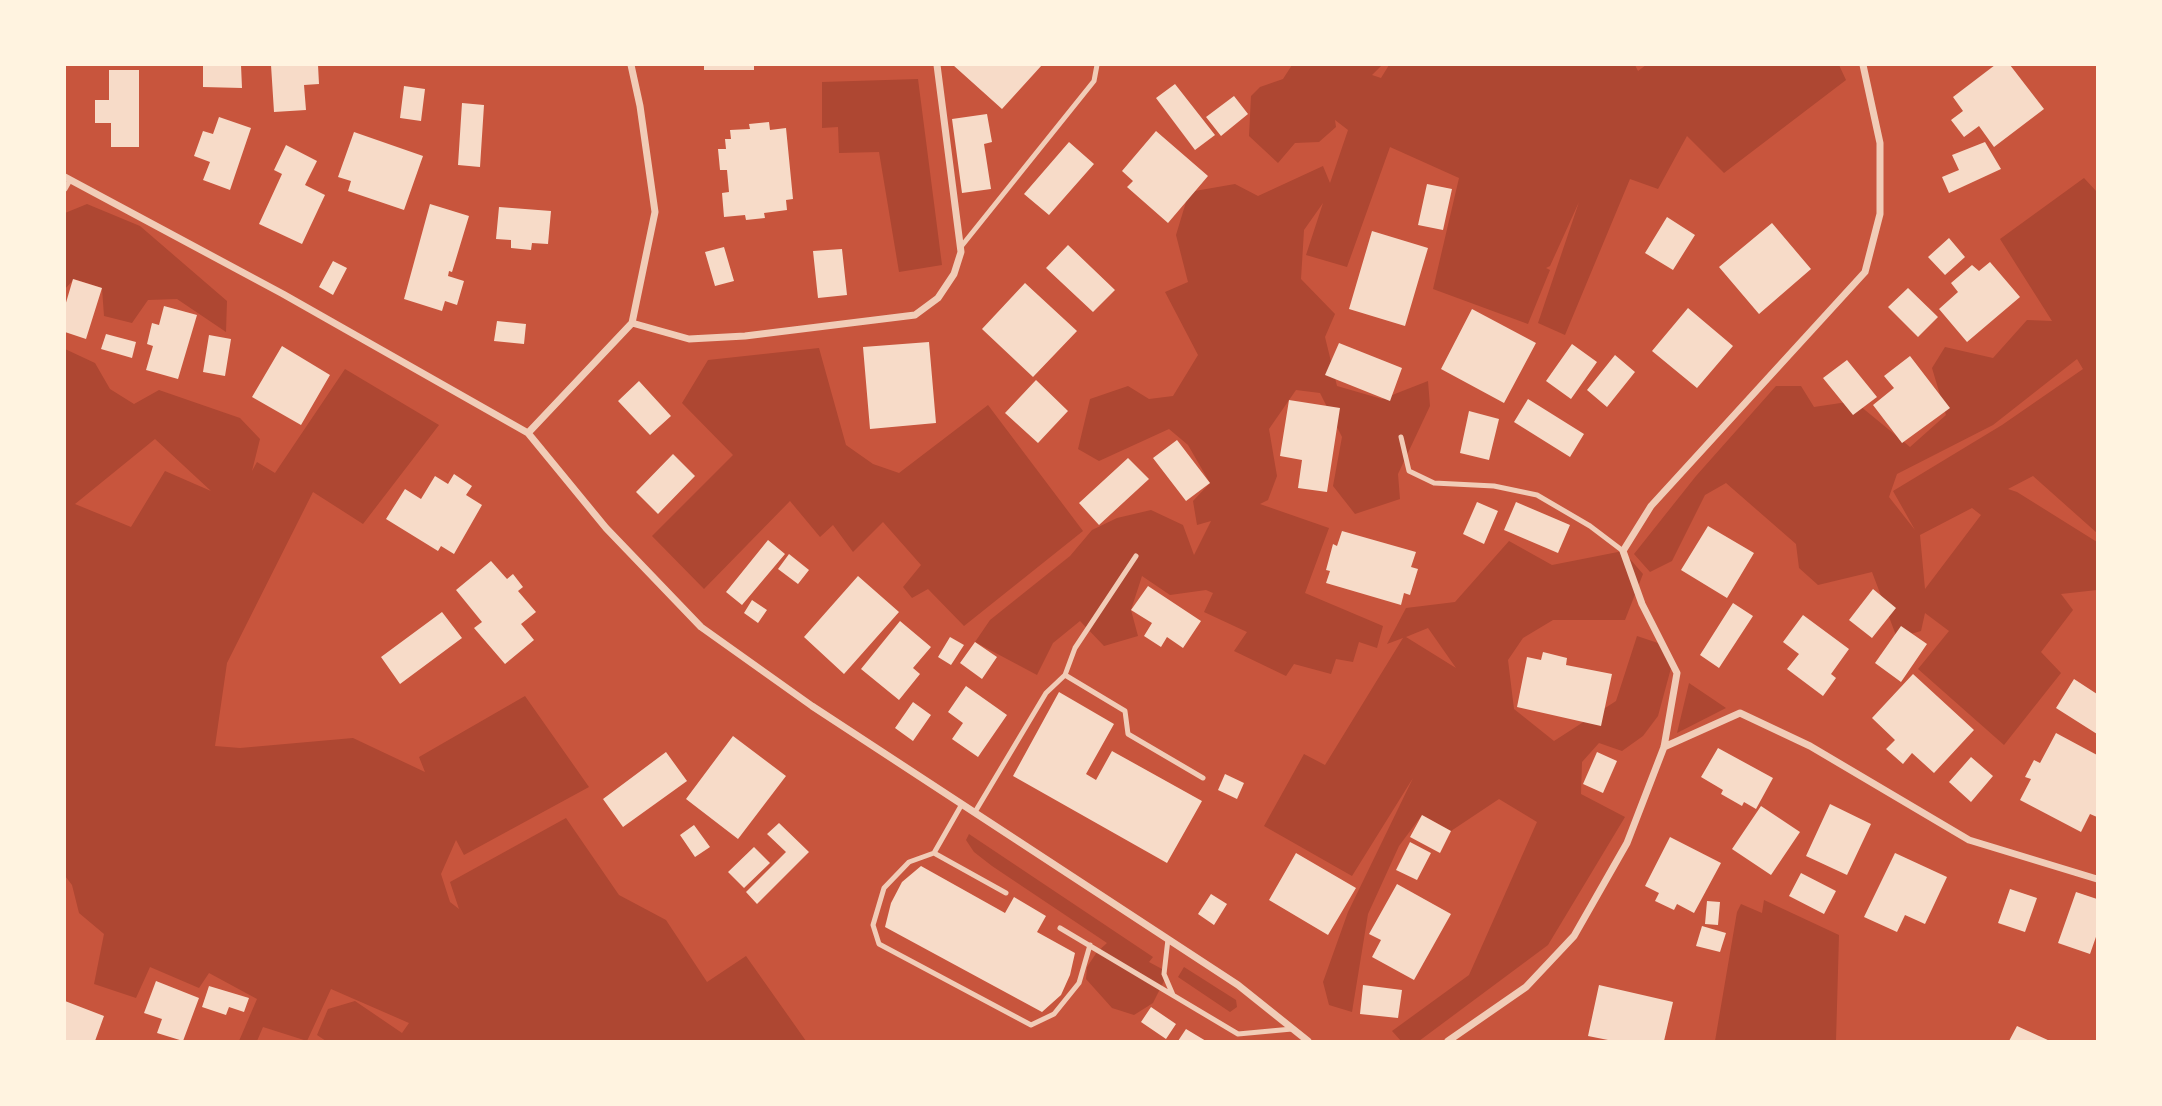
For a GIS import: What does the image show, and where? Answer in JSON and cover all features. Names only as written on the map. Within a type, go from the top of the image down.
[{"type":"street","points":[[528,433],[632,323],[655,212],[640,106],[631,65]]},
{"type":"street","points":[[632,323],[688,339],[758,335],[915,315],[938,298],[954,274],[960,248],[937,65]]},
{"type":"street","points":[[1448,1041],[1526,987],[1574,936],[1627,844],[1664,747],[1677,673],[1642,604],[1623,551],[1651,506],[1865,272],[1881,214],[1880,143],[1863,65]]},
{"type":"street","points":[[67,178],[283,294],[528,433],[606,528],[701,627],[812,706],[1238,985],[1308,1041]]},
{"type":"street","points":[[1664,747],[1740,713],[1810,746],[1969,840],[2097,879]]},
{"type":"lane","points":[[960,248],[1094,81],[1097,65]]},
{"type":"lane","points":[[65,189],[67,178]]},
{"type":"lane","points":[[1401,437],[1409,471],[1434,483],[1494,486],[1538,495],[1590,526],[1623,551]]},
{"type":"lane","points":[[975,812],[1046,693],[1065,675],[1075,648],[1136,556]]},
{"type":"lane","points":[[1065,675],[1125,711],[1128,734],[1203,778]]},
{"type":"lane","points":[[962,804],[934,853],[909,862],[884,888],[873,925],[879,944],[1031,1025],[1054,1014],[1079,983],[1090,945]]},
{"type":"lane","points":[[934,853],[1006,893]]},
{"type":"lane","points":[[1060,928],[1238,1034],[1292,1028]]},
{"type":"lane","points":[[1168,939],[1164,974],[1173,995]]},
{"type":"shaded area","points":[[1292,65],[1382,65],[1372,75],[1381,78],[1389,65],[1635,65],[1638,71],[1646,65],[1839,65],[1846,80],[1724,173],[1687,136],[1658,189],[1630,179],[1565,335],[1538,323],[1579,202],[1550,266],[1546,268],[1550,270],[1528,324],[1433,289],[1459,178],[1390,147],[1347,267],[1306,255],[1323,203],[1304,230],[1301,279],[1335,314],[1325,337],[1337,386],[1382,399],[1428,381],[1430,406],[1398,474],[1400,499],[1355,514],[1333,486],[1342,437],[1320,393],[1296,390],[1269,429],[1277,476],[1268,500],[1260,504],[1329,528],[1305,593],[1383,626],[1377,648],[1359,642],[1353,662],[1336,659],[1331,674],[1294,664],[1286,676],[1234,651],[1247,632],[1204,612],[1213,593],[1206,590],[1170,595],[1142,576],[1131,610],[1138,636],[1104,646],[1080,621],[1053,643],[1037,675],[975,642],[990,620],[1070,556],[1092,530],[1117,518],[1151,510],[1183,525],[1194,555],[1211,521],[1197,525],[1193,501],[1210,483],[1188,445],[1169,429],[1099,461],[1078,449],[1090,399],[1128,386],[1149,399],[1173,396],[1198,355],[1165,292],[1188,282],[1176,235],[1189,192],[1235,184],[1258,196],[1323,166],[1330,183],[1348,130],[1335,120],[1336,127],[1319,142],[1295,143],[1278,163],[1249,136],[1251,96],[1260,87],[1283,79]]},
{"type":"shaded area","points":[[918,79],[942,265],[899,272],[879,152],[839,153],[838,127],[822,128],[822,82]]},
{"type":"shaded area","points":[[2084,178],[2097,192],[2097,533],[2033,476],[2008,489],[2097,542],[2097,590],[2061,594],[2073,610],[2041,652],[2061,673],[2004,745],[1918,669],[1949,631],[1925,613],[1921,631],[1897,638],[1872,572],[1818,585],[1799,568],[1796,544],[1726,483],[1705,495],[1672,561],[1650,572],[1634,554],[1696,476],[1776,386],[1801,386],[1814,407],[1854,401],[1910,447],[1946,415],[1932,368],[1945,347],[1993,358],[2027,320],[2052,321],[2000,239]],"holes":[[[2077,359],[2083,369],[2002,425],[1893,491],[1915,530],[1889,497],[1897,474],[1993,425]],[[1972,508],[1981,515],[1925,589],[1920,535]]]},
{"type":"shaded area","points":[[87,204],[140,226],[227,301],[226,332],[177,299],[148,300],[132,323],[104,316],[102,288],[74,279],[65,289],[65,213]]},
{"type":"shaded area","points":[[819,348],[846,445],[873,464],[899,473],[988,405],[1083,531],[964,626],[928,589],[912,598],[903,587],[921,565],[883,522],[853,552],[833,525],[820,537],[790,501],[704,589],[652,536],[733,455],[682,403],[708,360]]},
{"type":"shaded area","points":[[65,349],[95,363],[110,389],[134,404],[159,390],[240,418],[260,439],[252,471],[257,462],[275,473],[345,369],[439,425],[363,524],[313,492],[227,663],[215,746],[240,748],[353,738],[425,772],[419,757],[525,696],[589,787],[464,855],[456,840],[441,874],[450,902],[459,909],[450,882],[566,818],[619,895],[666,920],[707,982],[746,956],[806,1041],[326,1041],[317,1035],[328,1009],[355,1001],[402,1033],[409,1023],[331,989],[307,1041],[263,1027],[257,1041],[239,1041],[257,999],[209,973],[199,988],[150,967],[136,998],[94,984],[104,934],[79,913],[72,885],[65,876]],"holes":[[[155,439],[211,491],[165,471],[131,527],[75,504]]]},
{"type":"shaded area","points":[[1509,541],[1552,565],[1623,551],[1643,574],[1625,620],[1553,620],[1523,638],[1508,660],[1514,709],[1554,741],[1616,701],[1637,636],[1661,644],[1671,668],[1658,716],[1643,736],[1622,751],[1599,743],[1582,762],[1581,794],[1625,817],[1548,945],[1419,1041],[1401,1041],[1392,1031],[1469,975],[1537,822],[1499,799],[1451,831],[1422,815],[1399,846],[1368,914],[1352,1012],[1329,1005],[1323,982],[1348,912],[1413,778],[1352,876],[1264,826],[1304,754],[1325,765],[1403,638],[1387,644],[1406,608],[1455,602]],"holes":[[[1428,628],[1456,668],[1406,637]]]},
{"type":"shaded area","points":[[1689,683],[1726,708],[1677,733]]},
{"type":"shaded area","points":[[969,834],[1153,957],[1149,962],[1162,969],[1164,981],[1153,1003],[1134,1015],[1112,1008],[1086,979],[1087,967],[1107,943],[974,852],[966,840]]},
{"type":"shaded area","points":[[1764,900],[1839,935],[1836,1041],[1715,1041],[1737,912],[1741,904],[1762,913]]},
{"type":"shaded area","points":[[1184,967],[1236,1000],[1237,1007],[1230,1012],[1178,977]]},
{"type":"building","points":[[203,65],[241,65],[242,88],[203,87]]},
{"type":"building","points":[[271,65],[318,65],[319,84],[304,85],[306,110],[274,112]]},
{"type":"building","points":[[704,65],[754,65],[754,70],[704,70]]},
{"type":"building","points":[[953,65],[1042,65],[1002,109]]},
{"type":"building","points":[[1995,65],[2010,65],[2044,109],[1994,147],[1979,126],[1964,137],[1951,120],[1963,111],[1953,97]]},
{"type":"building","points":[[109,70],[139,70],[139,147],[111,147],[111,123],[95,123],[95,100],[109,100]]},
{"type":"building","points":[[1175,84],[1215,135],[1195,150],[1156,98]]},
{"type":"building","points":[[404,86],[425,89],[421,121],[400,118]]},
{"type":"building","points":[[1234,96],[1248,114],[1221,136],[1206,117]]},
{"type":"building","points":[[462,103],[484,105],[480,167],[458,165]]},
{"type":"building","points":[[987,114],[992,142],[984,144],[991,189],[962,193],[952,119]]},
{"type":"building","points":[[219,117],[251,128],[230,190],[203,180],[210,162],[194,156],[203,131],[213,134]]},
{"type":"building","points":[[769,122],[770,130],[786,128],[793,199],[786,200],[787,210],[764,213],[765,218],[746,220],[745,215],[724,217],[722,193],[729,192],[727,170],[720,170],[718,149],[726,149],[725,139],[731,139],[730,130],[750,129],[749,124]]},
{"type":"building","points":[[1156,131],[1208,176],[1168,223],[1127,187],[1133,181],[1122,171]]},
{"type":"building","points":[[354,132],[423,156],[404,210],[348,191],[351,181],[338,177]]},
{"type":"building","points":[[1069,142],[1094,164],[1049,215],[1024,194]]},
{"type":"building","points":[[1985,142],[2001,169],[1949,193],[1942,177],[1959,170],[1952,155]]},
{"type":"building","points":[[286,145],[317,161],[305,185],[325,195],[302,244],[259,224],[282,174],[274,170]]},
{"type":"building","points":[[1427,184],[1452,189],[1443,230],[1418,225]]},
{"type":"building","points":[[430,204],[469,216],[452,272],[449,271],[448,276],[464,281],[457,305],[445,301],[442,311],[404,299]]},
{"type":"building","points":[[499,207],[551,211],[548,244],[532,243],[531,250],[511,248],[511,240],[496,239]]},
{"type":"building","points":[[1667,217],[1695,235],[1673,270],[1645,253]]},
{"type":"building","points":[[1772,223],[1811,269],[1759,314],[1719,267]]},
{"type":"building","points":[[1372,231],[1428,248],[1405,326],[1349,309]]},
{"type":"building","points":[[1949,238],[1965,257],[1945,275],[1928,257]]},
{"type":"building","points":[[1068,245],[1115,290],[1093,312],[1046,268]]},
{"type":"building","points":[[724,247],[734,281],[715,286],[705,252]]},
{"type":"building","points":[[842,249],[847,295],[818,298],[813,251]]},
{"type":"building","points":[[333,261],[347,268],[333,295],[319,287]]},
{"type":"building","points":[[1990,262],[2020,297],[1967,342],[1939,309],[1958,292],[1951,283],[1972,265],[1979,271]]},
{"type":"building","points":[[73,279],[102,288],[86,339],[65,332],[65,306]]},
{"type":"building","points":[[1025,283],[1077,331],[1033,377],[982,329]]},
{"type":"building","points":[[1908,288],[1938,317],[1918,337],[1888,307]]},
{"type":"building","points":[[164,306],[197,315],[178,379],[146,370],[153,346],[147,344],[152,323],[159,325]]},
{"type":"building","points":[[1688,308],[1733,346],[1697,388],[1652,351]]},
{"type":"building","points":[[1472,309],[1536,343],[1504,403],[1441,369]]},
{"type":"building","points":[[497,321],[526,324],[524,344],[494,341]]},
{"type":"building","points":[[106,334],[136,342],[132,358],[101,349]]},
{"type":"building","points":[[209,335],[231,339],[225,376],[203,372]]},
{"type":"building","points":[[929,342],[936,423],[870,429],[863,347]]},
{"type":"building","points":[[1339,343],[1402,368],[1390,401],[1325,375]]},
{"type":"building","points":[[1572,344],[1597,362],[1571,399],[1546,381]]},
{"type":"building","points":[[282,346],[330,375],[301,425],[252,397]]},
{"type":"building","points":[[1615,355],[1635,372],[1607,407],[1587,390]]},
{"type":"building","points":[[1910,356],[1950,408],[1902,443],[1873,405],[1894,388],[1884,376]]},
{"type":"building","points":[[1847,360],[1877,397],[1853,415],[1823,378]]},
{"type":"building","points":[[1036,380],[1068,411],[1038,443],[1005,413]]},
{"type":"building","points":[[639,381],[671,416],[650,435],[618,401]]},
{"type":"building","points":[[1528,399],[1584,434],[1570,457],[1514,422]]},
{"type":"building","points":[[1289,400],[1340,408],[1327,492],[1298,488],[1302,460],[1280,456]]},
{"type":"building","points":[[1469,411],[1499,419],[1489,460],[1460,453]]},
{"type":"building","points":[[1177,440],[1210,483],[1186,501],[1153,458]]},
{"type":"building","points":[[673,454],[695,476],[658,514],[636,492]]},
{"type":"building","points":[[1128,458],[1149,479],[1099,525],[1079,503]]},
{"type":"building","points":[[454,474],[472,486],[466,495],[482,505],[454,554],[441,546],[438,551],[386,519],[405,489],[421,499],[435,476],[448,484]]},
{"type":"building","points":[[1477,502],[1498,511],[1484,544],[1463,534]]},
{"type":"building","points":[[1516,502],[1570,525],[1558,553],[1504,530]]},
{"type":"building","points":[[1708,526],[1754,553],[1727,598],[1681,570]]},
{"type":"building","points":[[1342,531],[1416,552],[1411,567],[1418,569],[1410,595],[1404,593],[1401,605],[1326,583],[1330,571],[1326,570],[1333,544],[1337,546]]},
{"type":"building","points":[[768,540],[785,554],[742,605],[726,592]]},
{"type":"building","points":[[789,554],[809,570],[798,584],[778,569]]},
{"type":"building","points":[[491,561],[507,579],[513,574],[523,587],[518,591],[536,612],[521,624],[534,640],[505,664],[474,628],[482,622],[456,590]]},
{"type":"building","points":[[858,576],[899,612],[844,674],[804,637]]},
{"type":"building","points":[[1148,586],[1201,621],[1183,648],[1167,637],[1161,647],[1144,636],[1152,623],[1131,610]]},
{"type":"building","points":[[1873,589],[1896,608],[1872,638],[1849,620]]},
{"type":"building","points":[[752,600],[767,610],[758,623],[744,613]]},
{"type":"building","points":[[1733,603],[1753,616],[1719,668],[1700,655]]},
{"type":"building","points":[[442,612],[462,638],[400,684],[381,657]]},
{"type":"building","points":[[1803,615],[1849,649],[1831,674],[1836,678],[1823,696],[1787,669],[1799,654],[1783,642]]},
{"type":"building","points":[[900,621],[931,647],[913,668],[920,674],[899,700],[861,669]]},
{"type":"building","points":[[1901,626],[1927,644],[1901,682],[1875,663]]},
{"type":"building","points":[[950,637],[964,645],[951,665],[938,657]]},
{"type":"building","points":[[975,642],[997,657],[982,679],[960,663]]},
{"type":"building","points":[[1543,652],[1567,658],[1566,665],[1612,674],[1601,726],[1517,707],[1527,657],[1541,660]]},
{"type":"building","points":[[1913,674],[1974,730],[1934,773],[1912,753],[1903,764],[1886,749],[1895,740],[1872,718]]},
{"type":"building","points":[[2074,679],[2097,694],[2097,734],[2056,708]]},
{"type":"building","points":[[966,686],[1007,715],[978,757],[952,739],[963,723],[948,712]]},
{"type":"building","points":[[1059,692],[1114,724],[1086,774],[1096,780],[1112,751],[1202,801],[1167,863],[1013,776]]},
{"type":"building","points":[[913,702],[931,715],[913,741],[895,728]]},
{"type":"building","points":[[2056,733],[2097,755],[2097,817],[2090,814],[2081,832],[2020,800],[2031,779],[2025,777],[2034,760],[2040,763]]},
{"type":"building","points":[[733,736],[786,776],[738,839],[686,799]]},
{"type":"building","points":[[1718,748],[1773,778],[1756,809],[1744,802],[1742,806],[1721,794],[1723,790],[1701,777]]},
{"type":"building","points":[[666,752],[687,781],[623,827],[603,799]]},
{"type":"building","points":[[1597,752],[1617,761],[1603,793],[1583,784]]},
{"type":"building","points":[[1971,757],[1993,776],[1971,802],[1949,782]]},
{"type":"building","points":[[1225,774],[1244,783],[1237,799],[1218,790]]},
{"type":"building","points":[[1830,804],[1871,824],[1847,875],[1806,856]]},
{"type":"building","points":[[1761,806],[1800,832],[1771,875],[1732,849]]},
{"type":"building","points":[[1422,815],[1451,831],[1440,853],[1410,837]]},
{"type":"building","points":[[779,823],[809,852],[757,904],[746,892],[786,852],[767,834]]},
{"type":"building","points":[[694,825],[710,847],[695,857],[680,835]]},
{"type":"building","points":[[1670,837],[1721,863],[1694,913],[1677,904],[1674,910],[1655,901],[1659,893],[1645,886]]},
{"type":"building","points":[[1410,842],[1431,853],[1417,880],[1396,870]]},
{"type":"building","points":[[754,847],[770,863],[744,888],[728,872]]},
{"type":"building","points":[[1296,853],[1356,888],[1328,935],[1269,900]]},
{"type":"building","points":[[1895,853],[1947,877],[1925,924],[1905,915],[1897,932],[1864,917]]},
{"type":"building","points":[[921,866],[1005,913],[1014,897],[1046,916],[1037,932],[1075,953],[1070,975],[1061,995],[1042,1012],[885,927],[891,903],[902,882]]},
{"type":"building","points":[[1801,873],[1836,891],[1824,914],[1789,896]]},
{"type":"building","points":[[1397,884],[1451,914],[1414,980],[1372,957],[1381,940],[1369,934]]},
{"type":"building","points":[[2010,889],[2037,898],[2025,932],[1998,923]]},
{"type":"building","points":[[2076,892],[2097,899],[2097,934],[2090,954],[2058,943]]},
{"type":"building","points":[[1211,894],[1227,904],[1214,925],[1198,914]]},
{"type":"building","points":[[1707,901],[1720,902],[1718,925],[1705,924]]},
{"type":"building","points":[[1702,926],[1726,933],[1720,952],[1696,946]]},
{"type":"building","points":[[156,981],[199,998],[183,1041],[157,1033],[162,1019],[144,1013]]},
{"type":"building","points":[[1363,985],[1402,990],[1398,1018],[1360,1014]]},
{"type":"building","points":[[1599,985],[1673,1002],[1664,1041],[1613,1041],[1588,1036]]},
{"type":"building","points":[[209,986],[249,998],[244,1012],[229,1007],[226,1015],[202,1007]]},
{"type":"building","points":[[65,1001],[104,1016],[95,1041],[65,1041]]},
{"type":"building","points":[[1151,1007],[1176,1024],[1166,1039],[1141,1022]]},
{"type":"building","points":[[2017,1026],[2050,1041],[2009,1041]]},
{"type":"building","points":[[1186,1029],[1206,1041],[1178,1041]]}]
